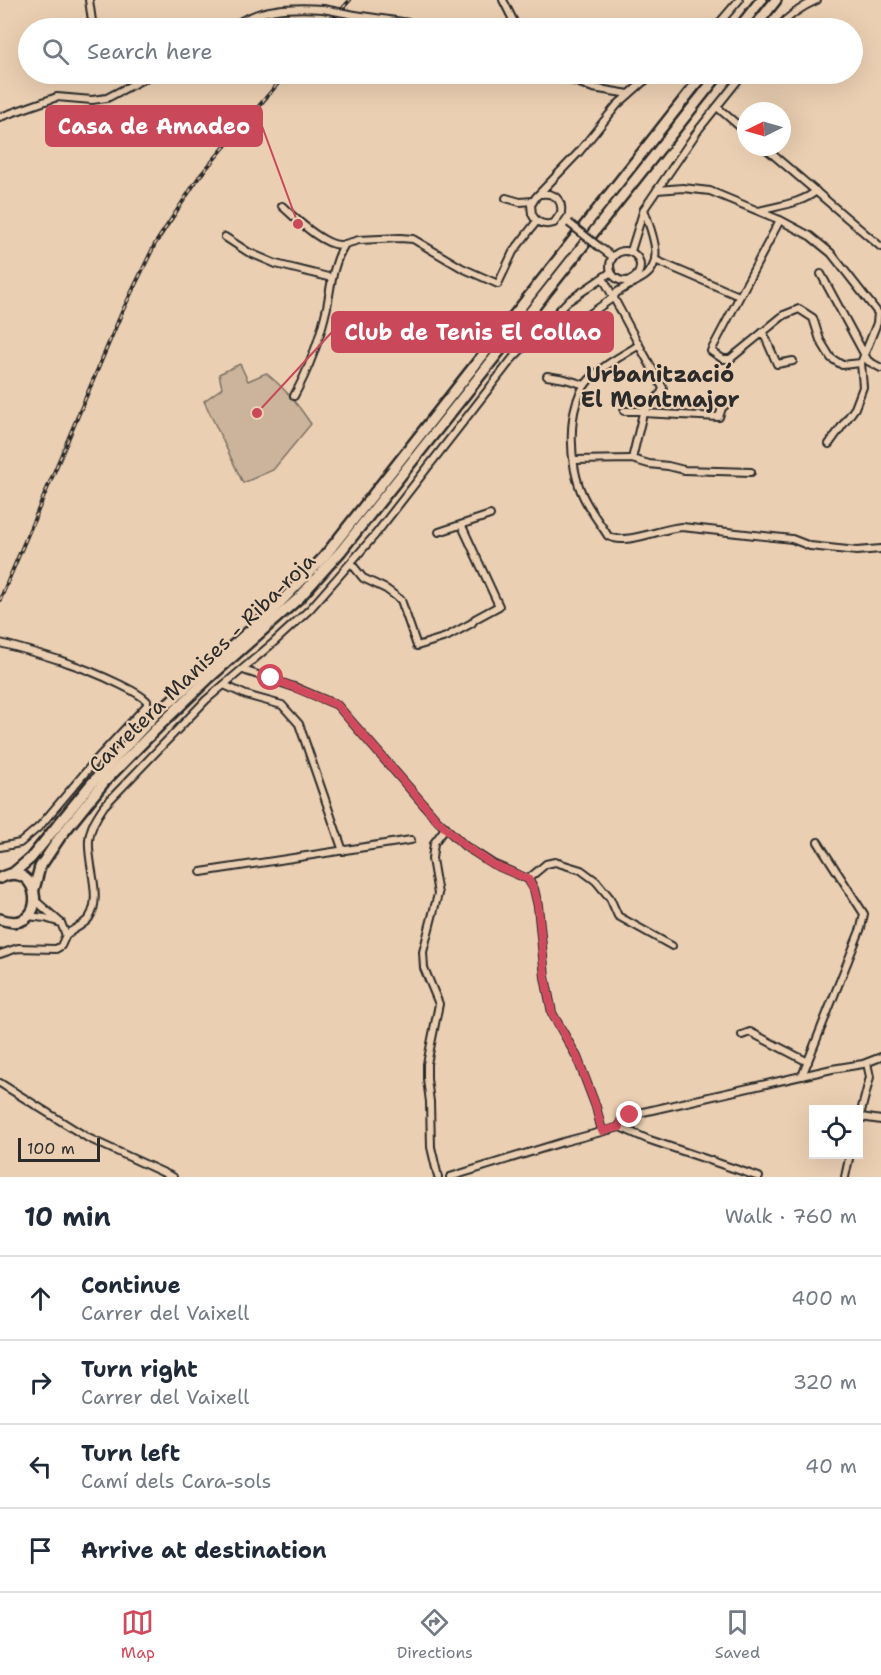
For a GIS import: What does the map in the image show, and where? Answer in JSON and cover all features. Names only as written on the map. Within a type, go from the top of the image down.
[{"type":"main road","points":[[747,18],[761,0]]},
{"type":"main road","points":[[762,18],[776,0]]},
{"type":"main road","name":"Carretera Manises - Riba-roja","points":[[12,874],[31,858],[91,784],[155,715],[274,609],[324,557],[696,84]]},
{"type":"main road","name":"Carretera Manises - Riba-roja","points":[[34,889],[40,867],[55,844],[105,781],[160,724],[292,605],[341,551],[711,84]]},
{"type":"main road","points":[[0,878],[12,874],[29,881],[34,889],[36,901],[28,916],[19,921],[5,920],[0,928]]},
{"type":"street","points":[[89,0],[92,18]]},
{"type":"street","points":[[503,0],[512,18]]},
{"type":"street","points":[[724,18],[739,0]]},
{"type":"street","points":[[787,18],[801,7],[817,0]]},
{"type":"street","points":[[246,18],[262,12],[302,8],[323,9],[375,18]]},
{"type":"street","points":[[0,117],[57,97],[92,100],[107,98],[134,84]]},
{"type":"street","points":[[582,84],[629,94]]},
{"type":"street","points":[[506,198],[520,202],[533,201],[629,94],[642,84]]},
{"type":"street","points":[[631,251],[644,209],[699,129],[734,84]]},
{"type":"street","points":[[717,107],[737,124]]},
{"type":"street","points":[[775,156],[881,247]]},
{"type":"street","points":[[657,190],[683,188],[710,191],[780,220],[810,236],[831,253],[878,313],[877,323],[861,363],[863,387],[859,398],[855,408],[829,444]]},
{"type":"street","points":[[759,211],[803,200],[816,191]]},
{"type":"street","points":[[533,201],[532,214],[537,221],[549,224],[560,216],[562,206],[557,197],[541,194]]},
{"type":"street","points":[[282,206],[329,243],[339,246],[369,240],[413,239],[462,268],[498,284],[513,252],[537,221]]},
{"type":"street","points":[[578,323],[614,297],[616,293],[646,275],[655,260],[655,250],[644,209]]},
{"type":"street","points":[[560,216],[613,256]]},
{"type":"street","points":[[780,220],[711,351],[723,359],[730,359],[784,315],[799,309],[813,318],[820,340],[831,358],[842,365],[861,363]]},
{"type":"street","points":[[225,237],[249,252],[276,264],[332,278]]},
{"type":"street","points":[[294,396],[306,375],[326,309],[339,254],[345,244]]},
{"type":"street","points":[[621,251],[631,251],[638,256],[641,263],[639,274],[635,278],[624,281],[614,276],[610,267],[613,256],[621,251]]},
{"type":"street","points":[[655,260],[739,296]]},
{"type":"street","points":[[0,954],[18,948],[56,949],[61,946],[66,935],[87,921],[95,907],[88,853],[89,837],[94,822],[113,795],[181,724],[304,615],[351,563],[512,359],[567,302],[611,272]]},
{"type":"street","points":[[821,274],[868,361],[881,368]]},
{"type":"street","points":[[603,278],[663,388],[644,412],[632,459]]},
{"type":"street","points":[[763,332],[777,364],[793,361]]},
{"type":"street","points":[[639,345],[602,369],[585,385],[572,424],[574,460],[582,495],[608,536],[622,540],[670,527],[792,539],[810,546],[857,551],[881,549]]},
{"type":"street","points":[[547,376],[585,385]]},
{"type":"street","points":[[624,411],[719,417],[722,408],[731,400]]},
{"type":"street","points":[[574,460],[632,459],[649,465],[684,470],[751,472]]},
{"type":"street","points":[[440,532],[490,515]]},
{"type":"street","points":[[351,563],[363,578],[386,589],[401,600],[417,646],[435,641],[472,623],[499,606],[462,526]]},
{"type":"street","points":[[0,644],[41,654],[103,676],[142,696],[147,701],[147,705],[95,760],[35,831],[20,843],[0,847]]},
{"type":"street","points":[[243,670],[297,688],[337,705],[396,775],[438,821],[465,846],[492,864],[528,879],[534,890],[538,906],[545,977],[552,1013],[577,1057],[596,1107],[602,1131]]},
{"type":"street","points":[[224,686],[282,705],[299,724],[343,851]]},
{"type":"street","points":[[438,1177],[431,1147],[427,1064],[439,1004],[424,968],[423,952],[438,894],[432,860],[434,843],[446,827]]},
{"type":"street","points":[[201,872],[411,840]]},
{"type":"street","points":[[802,1076],[864,914],[818,842]]},
{"type":"street","points":[[528,879],[546,864],[555,862],[581,870],[596,880],[610,898],[618,916],[672,946]]},
{"type":"street","points":[[36,901],[61,923],[66,935]]},
{"type":"street","points":[[28,916],[61,923]]},
{"type":"street","points":[[742,1035],[750,1032],[808,1062]]},
{"type":"street","points":[[620,1127],[621,1120],[630,1115],[867,1063],[881,1057]]},
{"type":"street","points":[[863,1107],[870,1077],[867,1063]]},
{"type":"street","points":[[0,1083],[88,1138],[173,1177]]},
{"type":"street","points":[[863,1120],[881,1120]]},
{"type":"street","points":[[450,1177],[620,1127],[647,1139],[759,1177]]},
{"type":"street","points":[[844,1177],[849,1159]]},
{"type":"shaded area","points":[[240,364],[248,381],[266,373],[291,397],[311,424],[273,470],[243,483],[204,401],[222,388],[219,374]]},
{"type":"railway","points":[[334,18],[350,0]]},
{"type":"railway","points":[[0,600],[122,312],[155,244],[199,177],[278,84]]},
{"type":"place","name":"Casa de Amadeo","points":[[298,224]]},
{"type":"place","name":"Club de Tenis El Collao","points":[[257,413]]},
{"type":"district","name":"Urbanització El Montmajor","points":[[660,386]]},
{"type":"route","points":[[271,678],[337,705],[438,821],[465,846],[492,864],[528,879],[534,890],[538,906],[545,977],[552,1013],[577,1057],[596,1107],[602,1131],[620,1127],[621,1120],[630,1115]]}]
